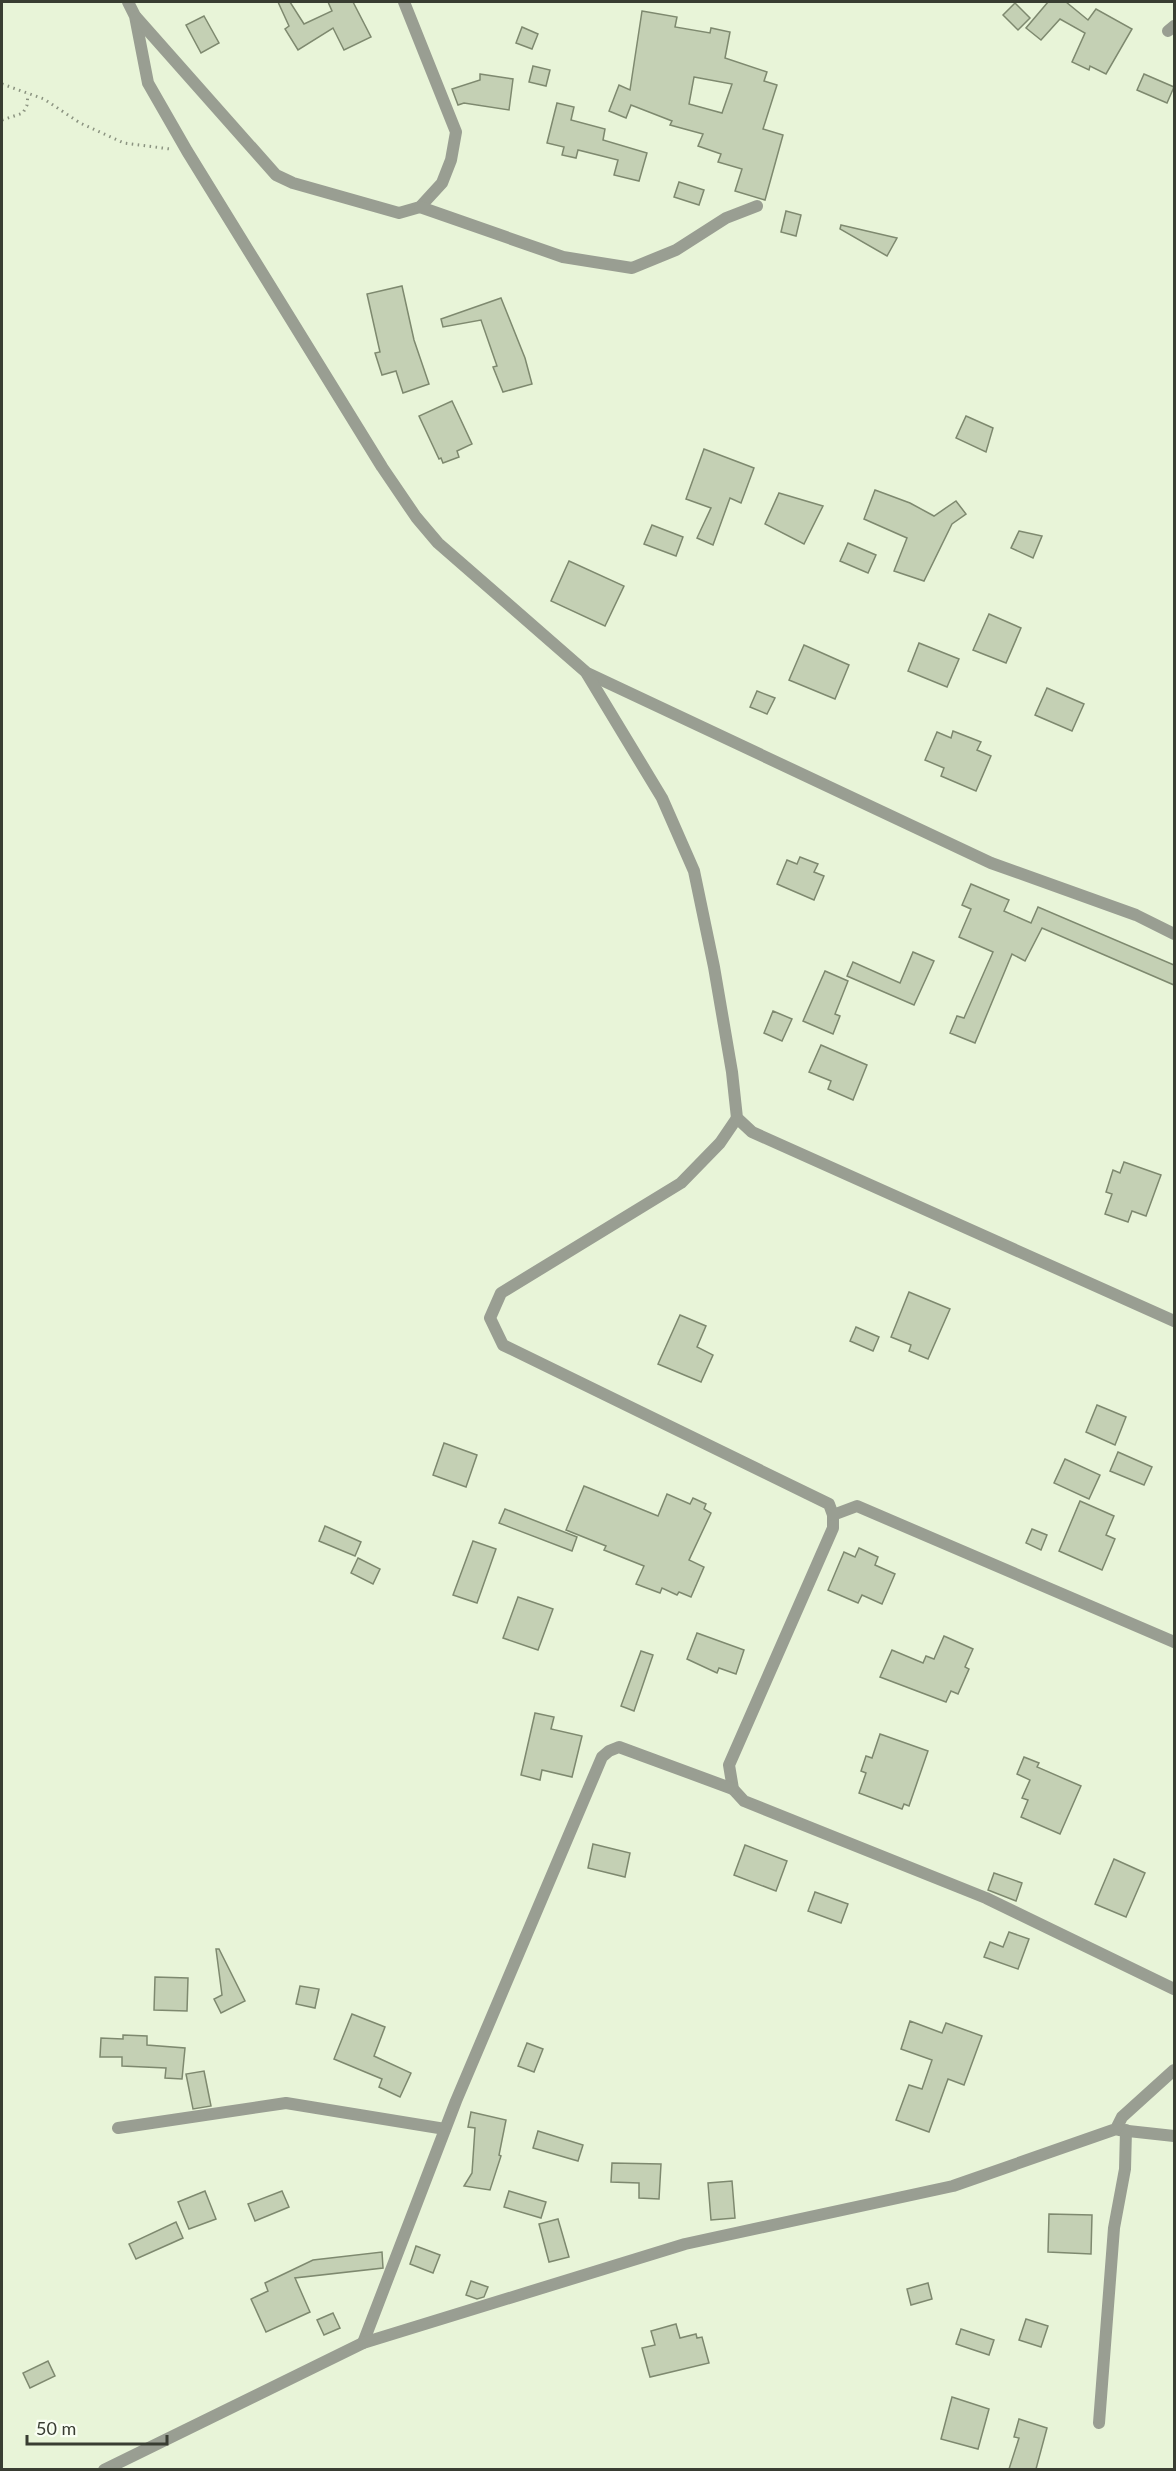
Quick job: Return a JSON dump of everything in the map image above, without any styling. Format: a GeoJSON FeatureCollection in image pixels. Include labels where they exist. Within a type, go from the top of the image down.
{"type":"FeatureCollection","features":[{"type":"Feature","properties":{"kind":"street"},"geometry":{"type":"LineString","coordinates":[[128,2],[135,16],[276,175],[293,183],[399,213],[420,207],[442,183],[451,160],[456,132],[404,2]]}},
{"type":"Feature","properties":{"kind":"street"},"geometry":{"type":"LineString","coordinates":[[135,16],[148,83],[186,152],[381,467],[416,517],[438,543],[587,673],[991,863],[1136,915],[1174,934]]}},
{"type":"Feature","properties":{"kind":"street"},"geometry":{"type":"LineString","coordinates":[[420,207],[563,257],[604,265],[632,267],[676,250],[726,218],[757,206]]}},
{"type":"Feature","properties":{"kind":"street"},"geometry":{"type":"LineString","coordinates":[[587,673],[662,798],[694,871],[714,967],[732,1072],[737,1118],[720,1143],[681,1183],[501,1293],[490,1318],[503,1346],[829,1504],[833,1515],[833,1528],[729,1765],[733,1789]]}},
{"type":"Feature","properties":{"kind":"street"},"geometry":{"type":"LineString","coordinates":[[737,1118],[752,1131],[1174,1321]]}},
{"type":"Feature","properties":{"kind":"street"},"geometry":{"type":"LineString","coordinates":[[833,1515],[857,1506],[1174,1642]]}},
{"type":"Feature","properties":{"kind":"street"},"geometry":{"type":"LineString","coordinates":[[363,2343],[445,2129],[602,1757],[609,1751],[619,1747],[733,1789],[744,1801],[986,1898],[1174,1989]]}},
{"type":"Feature","properties":{"kind":"street"},"geometry":{"type":"LineString","coordinates":[[1100,2423],[1114,2228],[1125,2169],[1122,2117],[1174,2070]]}},
{"type":"Feature","properties":{"kind":"street"},"geometry":{"type":"LineString","coordinates":[[118,2128],[286,2103],[445,2129]]}},
{"type":"Feature","properties":{"kind":"street"},"geometry":{"type":"LineString","coordinates":[[104,2469],[363,2343],[685,2244],[952,2186],[1121,2130],[1174,2136]]}},
{"type":"Feature","properties":{"kind":"path"},"geometry":{"type":"LineString","coordinates":[[2,84],[44,99],[80,123],[124,143],[186,152]]}},
{"type":"Feature","properties":{"kind":"path"},"geometry":{"type":"LineString","coordinates":[[2,120],[23,113],[27,105],[28,93]]}},
{"type":"Feature","properties":{"kind":"building"},"geometry":{"type":"Polygon","coordinates":[[[278,2],[290,2],[304,24],[332,11],[328,2],[353,2],[371,37],[344,50],[333,28],[298,50],[285,29],[289,26],[278,2]]]}},
{"type":"Feature","properties":{"kind":"building"},"geometry":{"type":"Polygon","coordinates":[[[1048,2],[1066,2],[1088,20],[1096,9],[1132,29],[1106,74],[1090,66],[1089,70],[1072,62],[1085,33],[1060,19],[1041,40],[1026,28],[1048,2]]]}},
{"type":"Feature","properties":{"kind":"building"},"geometry":{"type":"Polygon","coordinates":[[[1015,3],[1030,18],[1018,30],[1003,15],[1015,3]]]}},
{"type":"Feature","properties":{"kind":"building"},"geometry":{"type":"Polygon","coordinates":[[[642,11],[677,17],[675,27],[710,33],[711,28],[730,32],[725,58],[767,72],[764,81],[777,85],[763,129],[783,135],[765,200],[735,191],[742,169],[718,162],[721,154],[698,146],[703,134],[670,125],[672,121],[631,105],[626,118],[609,111],[619,85],[630,90],[642,11]],[[694,77],[689,104],[722,113],[732,84],[694,77]]]}},
{"type":"Feature","properties":{"kind":"building"},"geometry":{"type":"Polygon","coordinates":[[[204,16],[219,43],[201,53],[186,25],[204,16]]]}},
{"type":"Feature","properties":{"kind":"building"},"geometry":{"type":"Polygon","coordinates":[[[522,27],[538,34],[532,49],[516,43],[522,27]]]}},
{"type":"Feature","properties":{"kind":"building"},"geometry":{"type":"Polygon","coordinates":[[[533,66],[550,70],[546,86],[529,82],[533,66]]]}},
{"type":"Feature","properties":{"kind":"building"},"geometry":{"type":"Polygon","coordinates":[[[480,74],[513,79],[509,110],[464,103],[458,105],[452,89],[480,80],[480,74]]]}},
{"type":"Feature","properties":{"kind":"building"},"geometry":{"type":"Polygon","coordinates":[[[1144,74],[1174,87],[1167,103],[1137,90],[1144,74]]]}},
{"type":"Feature","properties":{"kind":"building"},"geometry":{"type":"Polygon","coordinates":[[[557,103],[574,107],[571,120],[605,129],[603,140],[647,153],[639,181],[614,175],[618,160],[578,150],[576,158],[562,155],[564,147],[547,143],[557,103]]]}},
{"type":"Feature","properties":{"kind":"building"},"geometry":{"type":"Polygon","coordinates":[[[679,182],[704,190],[699,205],[674,197],[679,182]]]}},
{"type":"Feature","properties":{"kind":"building"},"geometry":{"type":"Polygon","coordinates":[[[786,211],[801,215],[796,236],[781,232],[786,211]]]}},
{"type":"Feature","properties":{"kind":"building"},"geometry":{"type":"Polygon","coordinates":[[[841,225],[897,238],[887,256],[840,229],[841,225]]]}},
{"type":"Feature","properties":{"kind":"building"},"geometry":{"type":"Polygon","coordinates":[[[402,286],[414,340],[429,384],[403,393],[396,371],[382,375],[375,353],[380,352],[367,294],[402,286]]]}},
{"type":"Feature","properties":{"kind":"building"},"geometry":{"type":"Polygon","coordinates":[[[501,298],[525,358],[532,384],[503,392],[493,367],[497,366],[481,320],[443,327],[441,319],[501,298]]]}},
{"type":"Feature","properties":{"kind":"building"},"geometry":{"type":"Polygon","coordinates":[[[452,401],[472,444],[457,451],[459,457],[443,463],[419,416],[452,401]]]}},
{"type":"Feature","properties":{"kind":"building"},"geometry":{"type":"Polygon","coordinates":[[[966,416],[993,428],[986,452],[956,438],[966,416]]]}},
{"type":"Feature","properties":{"kind":"building"},"geometry":{"type":"Polygon","coordinates":[[[704,449],[754,468],[741,503],[730,498],[713,545],[697,538],[711,508],[686,499],[704,449]]]}},
{"type":"Feature","properties":{"kind":"building"},"geometry":{"type":"Polygon","coordinates":[[[875,490],[910,503],[934,516],[956,501],[966,514],[952,524],[924,581],[894,571],[907,538],[864,519],[875,490]]]}},
{"type":"Feature","properties":{"kind":"building"},"geometry":{"type":"Polygon","coordinates":[[[779,493],[823,506],[804,544],[765,524],[779,493]]]}},
{"type":"Feature","properties":{"kind":"building"},"geometry":{"type":"Polygon","coordinates":[[[652,525],[683,537],[676,556],[644,544],[652,525]]]}},
{"type":"Feature","properties":{"kind":"building"},"geometry":{"type":"Polygon","coordinates":[[[1019,531],[1042,536],[1033,558],[1011,548],[1019,531]]]}},
{"type":"Feature","properties":{"kind":"building"},"geometry":{"type":"Polygon","coordinates":[[[848,543],[876,555],[868,573],[840,561],[848,543]]]}},
{"type":"Feature","properties":{"kind":"building"},"geometry":{"type":"Polygon","coordinates":[[[569,561],[624,586],[605,626],[551,601],[569,561]]]}},
{"type":"Feature","properties":{"kind":"building"},"geometry":{"type":"Polygon","coordinates":[[[989,614],[1021,628],[1006,663],[973,650],[989,614]]]}},
{"type":"Feature","properties":{"kind":"building"},"geometry":{"type":"Polygon","coordinates":[[[919,643],[959,659],[947,687],[908,671],[919,643]]]}},
{"type":"Feature","properties":{"kind":"building"},"geometry":{"type":"Polygon","coordinates":[[[804,645],[849,665],[835,699],[789,680],[804,645]]]}},
{"type":"Feature","properties":{"kind":"building"},"geometry":{"type":"Polygon","coordinates":[[[1047,688],[1084,704],[1072,731],[1035,715],[1047,688]]]}},
{"type":"Feature","properties":{"kind":"building"},"geometry":{"type":"Polygon","coordinates":[[[757,691],[775,698],[767,714],[750,707],[757,691]]]}},
{"type":"Feature","properties":{"kind":"building"},"geometry":{"type":"Polygon","coordinates":[[[953,731],[981,742],[977,750],[991,756],[976,791],[941,776],[944,768],[925,760],[937,732],[951,738],[953,731]]]}},
{"type":"Feature","properties":{"kind":"building"},"geometry":{"type":"Polygon","coordinates":[[[800,857],[818,864],[814,872],[824,876],[814,900],[777,884],[787,860],[797,864],[800,857]]]}},
{"type":"Feature","properties":{"kind":"building"},"geometry":{"type":"Polygon","coordinates":[[[971,884],[1009,900],[1004,911],[1031,923],[1038,907],[1174,965],[1174,985],[1042,928],[1025,961],[1012,954],[975,1043],[950,1033],[957,1016],[964,1018],[993,952],[959,937],[971,909],[962,905],[971,884]]]}},
{"type":"Feature","properties":{"kind":"building"},"geometry":{"type":"Polygon","coordinates":[[[913,952],[934,961],[914,1005],[847,976],[853,962],[900,983],[913,952]]]}},
{"type":"Feature","properties":{"kind":"building"},"geometry":{"type":"Polygon","coordinates":[[[825,971],[848,981],[835,1014],[840,1016],[833,1034],[803,1021],[825,971]]]}},
{"type":"Feature","properties":{"kind":"building"},"geometry":{"type":"Polygon","coordinates":[[[773,1011],[792,1019],[782,1041],[764,1033],[773,1011]]]}},
{"type":"Feature","properties":{"kind":"building"},"geometry":{"type":"Polygon","coordinates":[[[821,1045],[867,1065],[853,1100],[828,1089],[831,1081],[809,1072],[821,1045]]]}},
{"type":"Feature","properties":{"kind":"building"},"geometry":{"type":"Polygon","coordinates":[[[1124,1162],[1161,1175],[1146,1216],[1132,1211],[1128,1222],[1105,1214],[1112,1194],[1106,1192],[1113,1170],[1120,1173],[1124,1162]]]}},
{"type":"Feature","properties":{"kind":"building"},"geometry":{"type":"Polygon","coordinates":[[[909,1292],[950,1309],[928,1359],[909,1351],[911,1345],[891,1337],[909,1292]]]}},
{"type":"Feature","properties":{"kind":"building"},"geometry":{"type":"Polygon","coordinates":[[[680,1315],[706,1326],[697,1347],[713,1355],[701,1382],[658,1364],[680,1315]]]}},
{"type":"Feature","properties":{"kind":"building"},"geometry":{"type":"Polygon","coordinates":[[[856,1327],[879,1337],[873,1351],[850,1341],[856,1327]]]}},
{"type":"Feature","properties":{"kind":"building"},"geometry":{"type":"Polygon","coordinates":[[[1097,1405],[1126,1417],[1115,1445],[1086,1432],[1097,1405]]]}},
{"type":"Feature","properties":{"kind":"building"},"geometry":{"type":"Polygon","coordinates":[[[444,1443],[477,1455],[466,1487],[433,1475],[444,1443]]]}},
{"type":"Feature","properties":{"kind":"building"},"geometry":{"type":"Polygon","coordinates":[[[1118,1452],[1152,1467],[1144,1485],[1110,1471],[1118,1452]]]}},
{"type":"Feature","properties":{"kind":"building"},"geometry":{"type":"Polygon","coordinates":[[[1065,1459],[1100,1475],[1089,1499],[1054,1483],[1065,1459]]]}},
{"type":"Feature","properties":{"kind":"building"},"geometry":{"type":"Polygon","coordinates":[[[584,1486],[658,1516],[667,1494],[690,1504],[693,1498],[706,1504],[704,1509],[711,1513],[689,1560],[704,1567],[691,1597],[679,1592],[677,1595],[662,1588],[660,1593],[636,1584],[644,1566],[604,1550],[606,1546],[566,1530],[584,1486]]]}},
{"type":"Feature","properties":{"kind":"building"},"geometry":{"type":"Polygon","coordinates":[[[1080,1501],[1114,1516],[1106,1535],[1115,1539],[1102,1570],[1059,1551],[1080,1501]]]}},
{"type":"Feature","properties":{"kind":"building"},"geometry":{"type":"Polygon","coordinates":[[[505,1509],[577,1537],[572,1551],[499,1523],[505,1509]]]}},
{"type":"Feature","properties":{"kind":"building"},"geometry":{"type":"Polygon","coordinates":[[[325,1526],[361,1542],[355,1556],[319,1541],[325,1526]]]}},
{"type":"Feature","properties":{"kind":"building"},"geometry":{"type":"Polygon","coordinates":[[[1032,1529],[1047,1535],[1041,1550],[1026,1543],[1032,1529]]]}},
{"type":"Feature","properties":{"kind":"building"},"geometry":{"type":"Polygon","coordinates":[[[473,1541],[496,1549],[477,1603],[453,1595],[473,1541]]]}},
{"type":"Feature","properties":{"kind":"building"},"geometry":{"type":"Polygon","coordinates":[[[859,1548],[878,1557],[875,1565],[895,1574],[882,1604],[862,1595],[858,1603],[828,1590],[844,1552],[855,1557],[859,1548]]]}},
{"type":"Feature","properties":{"kind":"building"},"geometry":{"type":"Polygon","coordinates":[[[358,1558],[380,1569],[373,1584],[351,1573],[358,1558]]]}},
{"type":"Feature","properties":{"kind":"building"},"geometry":{"type":"Polygon","coordinates":[[[518,1597],[553,1609],[538,1650],[503,1638],[518,1597]]]}},
{"type":"Feature","properties":{"kind":"building"},"geometry":{"type":"Polygon","coordinates":[[[697,1633],[744,1650],[736,1674],[719,1668],[717,1673],[687,1659],[697,1633]]]}},
{"type":"Feature","properties":{"kind":"building"},"geometry":{"type":"Polygon","coordinates":[[[944,1636],[973,1649],[965,1667],[969,1669],[958,1694],[951,1691],[946,1702],[880,1677],[892,1650],[923,1663],[926,1656],[934,1659],[944,1636]]]}},
{"type":"Feature","properties":{"kind":"building"},"geometry":{"type":"Polygon","coordinates":[[[641,1651],[653,1655],[634,1711],[621,1706],[641,1651]]]}},
{"type":"Feature","properties":{"kind":"building"},"geometry":{"type":"Polygon","coordinates":[[[535,1713],[554,1717],[551,1729],[582,1736],[572,1777],[542,1770],[540,1780],[521,1775],[535,1713]]]}},
{"type":"Feature","properties":{"kind":"building"},"geometry":{"type":"Polygon","coordinates":[[[880,1734],[928,1751],[909,1806],[904,1804],[902,1809],[859,1793],[866,1773],[861,1771],[866,1756],[872,1758],[880,1734]]]}},
{"type":"Feature","properties":{"kind":"building"},"geometry":{"type":"Polygon","coordinates":[[[1024,1757],[1039,1763],[1037,1767],[1081,1786],[1060,1834],[1021,1817],[1028,1800],[1022,1798],[1030,1780],[1017,1774],[1024,1757]]]}},
{"type":"Feature","properties":{"kind":"building"},"geometry":{"type":"Polygon","coordinates":[[[593,1844],[630,1853],[625,1877],[588,1868],[593,1844]]]}},
{"type":"Feature","properties":{"kind":"building"},"geometry":{"type":"Polygon","coordinates":[[[745,1845],[787,1861],[776,1891],[734,1875],[745,1845]]]}},
{"type":"Feature","properties":{"kind":"building"},"geometry":{"type":"Polygon","coordinates":[[[1114,1859],[1145,1873],[1126,1917],[1095,1904],[1114,1859]]]}},
{"type":"Feature","properties":{"kind":"building"},"geometry":{"type":"Polygon","coordinates":[[[994,1873],[1022,1883],[1016,1901],[988,1890],[994,1873]]]}},
{"type":"Feature","properties":{"kind":"building"},"geometry":{"type":"Polygon","coordinates":[[[815,1892],[848,1904],[841,1923],[808,1911],[815,1892]]]}},
{"type":"Feature","properties":{"kind":"building"},"geometry":{"type":"Polygon","coordinates":[[[1009,1932],[1029,1939],[1018,1969],[984,1957],[990,1942],[1003,1947],[1009,1932]]]}},
{"type":"Feature","properties":{"kind":"building"},"geometry":{"type":"Polygon","coordinates":[[[216,1949],[219,1949],[245,2001],[221,2013],[214,1999],[222,1995],[216,1949]]]}},
{"type":"Feature","properties":{"kind":"building"},"geometry":{"type":"Polygon","coordinates":[[[155,1977],[188,1978],[187,2011],[154,2010],[155,1977]]]}},
{"type":"Feature","properties":{"kind":"building"},"geometry":{"type":"Polygon","coordinates":[[[300,1986],[319,1989],[315,2008],[296,2004],[300,1986]]]}},
{"type":"Feature","properties":{"kind":"building"},"geometry":{"type":"Polygon","coordinates":[[[352,2014],[385,2027],[374,2056],[411,2073],[400,2097],[379,2087],[382,2079],[334,2059],[352,2014]]]}},
{"type":"Feature","properties":{"kind":"building"},"geometry":{"type":"Polygon","coordinates":[[[910,2021],[942,2033],[946,2023],[982,2036],[964,2085],[948,2079],[929,2132],[896,2120],[909,2085],[922,2089],[932,2060],[901,2049],[910,2021]]]}},
{"type":"Feature","properties":{"kind":"building"},"geometry":{"type":"Polygon","coordinates":[[[123,2035],[147,2036],[147,2045],[185,2048],[182,2079],[165,2078],[166,2068],[122,2066],[122,2057],[100,2057],[101,2038],[123,2039],[123,2035]]]}},
{"type":"Feature","properties":{"kind":"building"},"geometry":{"type":"Polygon","coordinates":[[[527,2043],[543,2049],[534,2072],[518,2066],[527,2043]]]}},
{"type":"Feature","properties":{"kind":"building"},"geometry":{"type":"Polygon","coordinates":[[[204,2071],[211,2106],[193,2109],[186,2074],[204,2071]]]}},
{"type":"Feature","properties":{"kind":"building"},"geometry":{"type":"Polygon","coordinates":[[[471,2112],[506,2120],[499,2155],[501,2156],[490,2190],[464,2186],[472,2173],[475,2128],[468,2127],[471,2112]]]}},
{"type":"Feature","properties":{"kind":"building"},"geometry":{"type":"Polygon","coordinates":[[[538,2131],[583,2145],[578,2161],[533,2148],[538,2131]]]}},
{"type":"Feature","properties":{"kind":"building"},"geometry":{"type":"Polygon","coordinates":[[[612,2163],[661,2164],[659,2199],[639,2198],[639,2183],[611,2182],[612,2163]]]}},
{"type":"Feature","properties":{"kind":"building"},"geometry":{"type":"Polygon","coordinates":[[[732,2181],[735,2218],[711,2220],[708,2183],[732,2181]]]}},
{"type":"Feature","properties":{"kind":"building"},"geometry":{"type":"Polygon","coordinates":[[[205,2191],[216,2219],[189,2229],[178,2202],[205,2191]]]}},
{"type":"Feature","properties":{"kind":"building"},"geometry":{"type":"Polygon","coordinates":[[[282,2191],[289,2207],[255,2221],[248,2204],[282,2191]]]}},
{"type":"Feature","properties":{"kind":"building"},"geometry":{"type":"Polygon","coordinates":[[[509,2191],[546,2202],[541,2218],[504,2207],[509,2191]]]}},
{"type":"Feature","properties":{"kind":"building"},"geometry":{"type":"Polygon","coordinates":[[[1049,2214],[1092,2215],[1091,2254],[1048,2252],[1049,2214]]]}},
{"type":"Feature","properties":{"kind":"building"},"geometry":{"type":"Polygon","coordinates":[[[558,2219],[569,2257],[549,2262],[539,2224],[558,2219]]]}},
{"type":"Feature","properties":{"kind":"building"},"geometry":{"type":"Polygon","coordinates":[[[176,2222],[183,2238],[136,2259],[129,2244],[176,2222]]]}},
{"type":"Feature","properties":{"kind":"building"},"geometry":{"type":"Polygon","coordinates":[[[416,2246],[440,2255],[433,2273],[410,2264],[416,2246]]]}},
{"type":"Feature","properties":{"kind":"building"},"geometry":{"type":"Polygon","coordinates":[[[382,2252],[383,2268],[295,2278],[310,2312],[266,2332],[251,2299],[268,2291],[265,2283],[313,2260],[382,2252]]]}},
{"type":"Feature","properties":{"kind":"building"},"geometry":{"type":"Polygon","coordinates":[[[471,2281],[488,2287],[484,2297],[477,2299],[466,2295],[471,2281]]]}},
{"type":"Feature","properties":{"kind":"building"},"geometry":{"type":"Polygon","coordinates":[[[928,2283],[932,2299],[911,2305],[907,2289],[928,2283]]]}},
{"type":"Feature","properties":{"kind":"building"},"geometry":{"type":"Polygon","coordinates":[[[333,2313],[340,2328],[324,2335],[317,2320],[333,2313]]]}},
{"type":"Feature","properties":{"kind":"building"},"geometry":{"type":"Polygon","coordinates":[[[1026,2319],[1048,2326],[1041,2347],[1019,2340],[1026,2319]]]}},
{"type":"Feature","properties":{"kind":"building"},"geometry":{"type":"Polygon","coordinates":[[[676,2324],[680,2338],[696,2334],[697,2338],[702,2337],[709,2363],[650,2377],[642,2348],[655,2345],[651,2331],[676,2324]]]}},
{"type":"Feature","properties":{"kind":"building"},"geometry":{"type":"Polygon","coordinates":[[[961,2329],[994,2340],[989,2355],[956,2344],[961,2329]]]}},
{"type":"Feature","properties":{"kind":"building"},"geometry":{"type":"Polygon","coordinates":[[[48,2361],[55,2376],[30,2388],[23,2373],[48,2361]]]}},
{"type":"Feature","properties":{"kind":"building"},"geometry":{"type":"Polygon","coordinates":[[[952,2397],[989,2409],[978,2449],[941,2439],[952,2397]]]}},
{"type":"Feature","properties":{"kind":"building"},"geometry":{"type":"Polygon","coordinates":[[[1019,2419],[1047,2428],[1036,2469],[1009,2469],[1019,2438],[1014,2437],[1019,2419]]]}}]}
